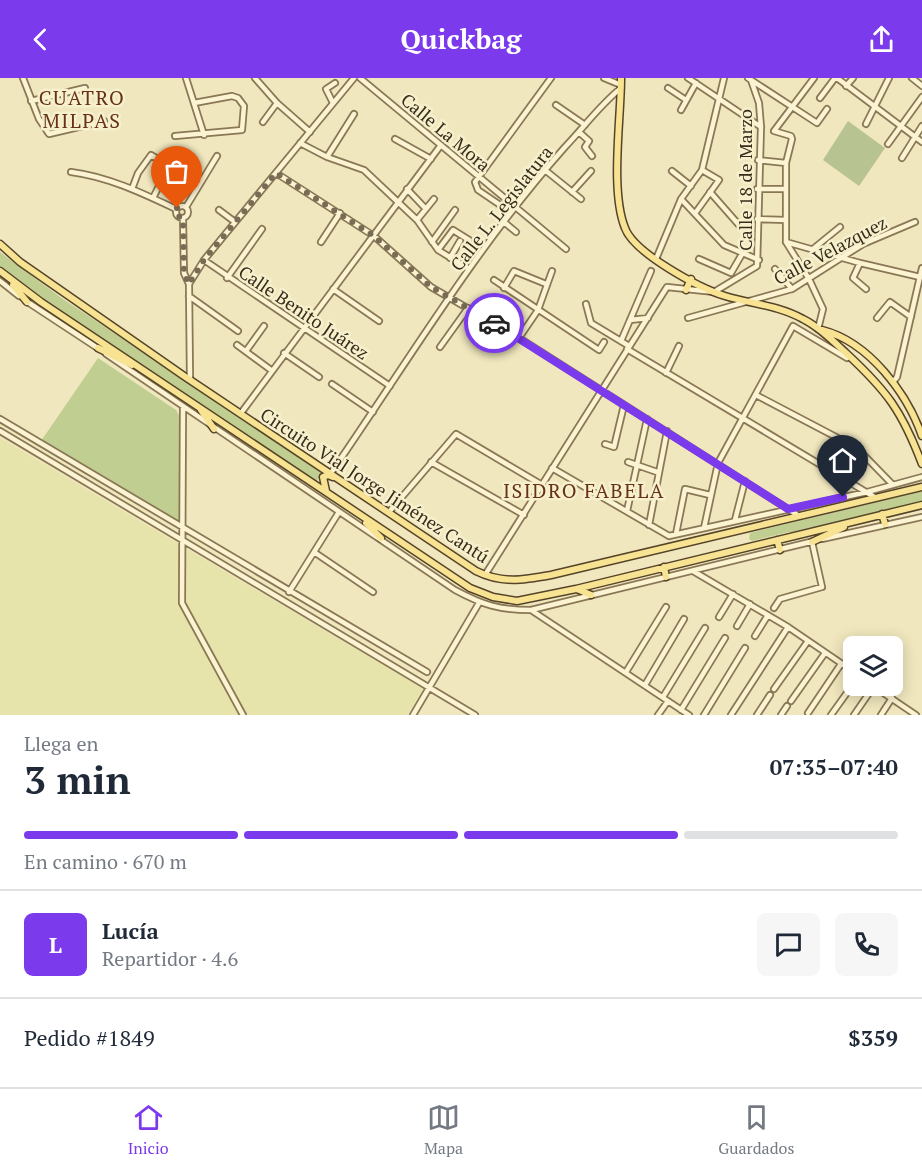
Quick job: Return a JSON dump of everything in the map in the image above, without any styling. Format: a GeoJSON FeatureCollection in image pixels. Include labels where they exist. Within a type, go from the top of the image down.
{"type":"FeatureCollection","features":[{"type":"Feature","properties":{"kind":"main road"},"geometry":{"type":"LineString","coordinates":[[621,84],[619,183],[624,226],[638,247],[714,292],[782,309],[805,319],[883,388],[897,408],[922,464]]}},
{"type":"Feature","properties":{"kind":"main road","name":"Circuito Vial Jorge Jiménez Cantú"},"geometry":{"type":"LineString","coordinates":[[0,244],[57,288],[190,380],[485,575],[505,581],[523,581],[739,532],[920,487]]}},
{"type":"Feature","properties":{"kind":"main road"},"geometry":{"type":"LineString","coordinates":[[2,273],[27,302]]}},
{"type":"Feature","properties":{"kind":"main road","name":"Circuito Vial Jorge Jiménez Cantú"},"geometry":{"type":"LineString","coordinates":[[2,273],[470,588],[493,597],[517,601],[576,589],[922,505]]}},
{"type":"Feature","properties":{"kind":"main road"},"geometry":{"type":"LineString","coordinates":[[686,290],[691,279]]}},
{"type":"Feature","properties":{"kind":"main road"},"geometry":{"type":"LineString","coordinates":[[818,329],[830,332],[873,361],[893,382],[910,407],[922,436]]}},
{"type":"Feature","properties":{"kind":"main road"},"geometry":{"type":"LineString","coordinates":[[98,348],[144,370]]}},
{"type":"Feature","properties":{"kind":"main road"},"geometry":{"type":"LineString","coordinates":[[848,355],[856,348]]}},
{"type":"Feature","properties":{"kind":"main road"},"geometry":{"type":"LineString","coordinates":[[199,407],[214,429]]}},
{"type":"Feature","properties":{"kind":"main road"},"geometry":{"type":"LineString","coordinates":[[326,492],[322,480],[328,475],[369,499]]}},
{"type":"Feature","properties":{"kind":"main road"},"geometry":{"type":"LineString","coordinates":[[920,487],[922,478]]}},
{"type":"Feature","properties":{"kind":"main road"},"geometry":{"type":"LineString","coordinates":[[357,513],[381,538]]}},
{"type":"Feature","properties":{"kind":"main road"},"geometry":{"type":"LineString","coordinates":[[882,514],[885,524]]}},
{"type":"Feature","properties":{"kind":"main road"},"geometry":{"type":"LineString","coordinates":[[812,542],[856,521]]}},
{"type":"Feature","properties":{"kind":"main road"},"geometry":{"type":"LineString","coordinates":[[739,532],[744,547]]}},
{"type":"Feature","properties":{"kind":"main road"},"geometry":{"type":"LineString","coordinates":[[777,540],[780,550]]}},
{"type":"Feature","properties":{"kind":"main road"},"geometry":{"type":"LineString","coordinates":[[664,567],[666,577]]}},
{"type":"Feature","properties":{"kind":"main road"},"geometry":{"type":"LineString","coordinates":[[576,589],[591,595]]}},
{"type":"Feature","properties":{"kind":"street"},"geometry":{"type":"LineString","coordinates":[[23,78],[31,101],[49,134],[104,121]]}},
{"type":"Feature","properties":{"kind":"street"},"geometry":{"type":"LineString","coordinates":[[186,78],[204,135]]}},
{"type":"Feature","properties":{"kind":"street"},"geometry":{"type":"LineString","coordinates":[[255,78],[277,103],[310,132]]}},
{"type":"Feature","properties":{"kind":"street"},"geometry":{"type":"LineString","coordinates":[[189,284],[204,260],[354,78]]}},
{"type":"Feature","properties":{"kind":"street","name":"Calle La Mora"},"geometry":{"type":"LineString","coordinates":[[360,78],[566,249]]}},
{"type":"Feature","properties":{"kind":"street"},"geometry":{"type":"LineString","coordinates":[[506,209],[478,190],[474,182],[551,78]]}},
{"type":"Feature","properties":{"kind":"street"},"geometry":{"type":"LineString","coordinates":[[606,78],[621,84]]}},
{"type":"Feature","properties":{"kind":"street"},"geometry":{"type":"LineString","coordinates":[[688,78],[761,127]]}},
{"type":"Feature","properties":{"kind":"street"},"geometry":{"type":"LineString","coordinates":[[656,259],[681,199],[702,170],[724,78]]}},
{"type":"Feature","properties":{"kind":"street"},"geometry":{"type":"LineString","coordinates":[[805,319],[822,318],[823,309],[809,279],[786,242],[786,164],[791,136],[774,131],[814,78]]}},
{"type":"Feature","properties":{"kind":"street"},"geometry":{"type":"LineString","coordinates":[[820,98],[836,78],[922,142]]}},
{"type":"Feature","properties":{"kind":"street"},"geometry":{"type":"LineString","coordinates":[[846,86],[853,78]]}},
{"type":"Feature","properties":{"kind":"street"},"geometry":{"type":"LineString","coordinates":[[866,124],[889,78]]}},
{"type":"Feature","properties":{"kind":"street"},"geometry":{"type":"LineString","coordinates":[[912,78],[922,86]]}},
{"type":"Feature","properties":{"kind":"street"},"geometry":{"type":"LineString","coordinates":[[749,79],[817,123],[827,109]]}},
{"type":"Feature","properties":{"kind":"street","name":"Calle 18 de Marzo"},"geometry":{"type":"LineString","coordinates":[[714,292],[751,271],[759,260],[757,189],[761,127],[759,103],[749,79]]}},
{"type":"Feature","properties":{"kind":"street"},"geometry":{"type":"LineString","coordinates":[[333,104],[326,90],[335,83]]}},
{"type":"Feature","properties":{"kind":"street"},"geometry":{"type":"LineString","coordinates":[[681,110],[696,83]]}},
{"type":"Feature","properties":{"kind":"street","name":"Calle L. Legislatura"},"geometry":{"type":"LineString","coordinates":[[330,472],[469,269],[504,222],[545,170],[621,84]]}},
{"type":"Feature","properties":{"kind":"street"},"geometry":{"type":"LineString","coordinates":[[31,101],[85,88]]}},
{"type":"Feature","properties":{"kind":"street"},"geometry":{"type":"LineString","coordinates":[[668,88],[686,100]]}},
{"type":"Feature","properties":{"kind":"street"},"geometry":{"type":"LineString","coordinates":[[175,136],[243,130],[244,106],[238,98],[232,96],[194,103]]}},
{"type":"Feature","properties":{"kind":"street"},"geometry":{"type":"LineString","coordinates":[[888,144],[922,97]]}},
{"type":"Feature","properties":{"kind":"street"},"geometry":{"type":"LineString","coordinates":[[262,122],[277,103]]}},
{"type":"Feature","properties":{"kind":"street"},"geometry":{"type":"LineString","coordinates":[[556,105],[585,125]]}},
{"type":"Feature","properties":{"kind":"street"},"geometry":{"type":"LineString","coordinates":[[327,157],[354,114]]}},
{"type":"Feature","properties":{"kind":"street"},"geometry":{"type":"LineString","coordinates":[[902,159],[922,126]]}},
{"type":"Feature","properties":{"kind":"street"},"geometry":{"type":"LineString","coordinates":[[579,132],[589,141],[585,147],[592,156]]}},
{"type":"Feature","properties":{"kind":"street"},"geometry":{"type":"LineString","coordinates":[[395,139],[431,159]]}},
{"type":"Feature","properties":{"kind":"street"},"geometry":{"type":"LineString","coordinates":[[300,143],[327,157],[364,170],[417,220],[438,250],[469,269]]}},
{"type":"Feature","properties":{"kind":"street"},"geometry":{"type":"LineString","coordinates":[[241,414],[271,370],[441,145]]}},
{"type":"Feature","properties":{"kind":"street"},"geometry":{"type":"LineString","coordinates":[[132,189],[138,173],[151,155],[169,166],[153,198]]}},
{"type":"Feature","properties":{"kind":"street"},"geometry":{"type":"LineString","coordinates":[[183,219],[188,215],[186,207],[217,156]]}},
{"type":"Feature","properties":{"kind":"street"},"geometry":{"type":"LineString","coordinates":[[758,160],[786,164]]}},
{"type":"Feature","properties":{"kind":"street"},"geometry":{"type":"LineString","coordinates":[[545,170],[581,199]]}},
{"type":"Feature","properties":{"kind":"street"},"geometry":{"type":"LineString","coordinates":[[696,212],[719,180],[702,170]]}},
{"type":"Feature","properties":{"kind":"street"},"geometry":{"type":"LineString","coordinates":[[572,192],[591,171]]}},
{"type":"Feature","properties":{"kind":"street"},"geometry":{"type":"LineString","coordinates":[[672,171],[691,186]]}},
{"type":"Feature","properties":{"kind":"street"},"geometry":{"type":"LineString","coordinates":[[71,172],[93,175],[132,189],[176,209]]}},
{"type":"Feature","properties":{"kind":"street"},"geometry":{"type":"LineString","coordinates":[[276,173],[374,236],[431,287],[519,338],[799,516]]}},
{"type":"Feature","properties":{"kind":"street"},"geometry":{"type":"LineString","coordinates":[[407,189],[425,208]]}},
{"type":"Feature","properties":{"kind":"street"},"geometry":{"type":"LineString","coordinates":[[757,189],[786,189]]}},
{"type":"Feature","properties":{"kind":"street"},"geometry":{"type":"LineString","coordinates":[[710,192],[739,225]]}},
{"type":"Feature","properties":{"kind":"street"},"geometry":{"type":"LineString","coordinates":[[417,220],[434,199]]}},
{"type":"Feature","properties":{"kind":"street"},"geometry":{"type":"LineString","coordinates":[[681,199],[696,212],[724,245],[759,260]]}},
{"type":"Feature","properties":{"kind":"street"},"geometry":{"type":"LineString","coordinates":[[176,209],[180,206],[186,207]]}},
{"type":"Feature","properties":{"kind":"street"},"geometry":{"type":"LineString","coordinates":[[176,209],[177,217],[183,219]]}},
{"type":"Feature","properties":{"kind":"street"},"geometry":{"type":"LineString","coordinates":[[219,210],[235,222]]}},
{"type":"Feature","properties":{"kind":"street"},"geometry":{"type":"LineString","coordinates":[[432,242],[455,210]]}},
{"type":"Feature","properties":{"kind":"street"},"geometry":{"type":"LineString","coordinates":[[321,242],[340,213]]}},
{"type":"Feature","properties":{"kind":"street"},"geometry":{"type":"LineString","coordinates":[[183,219],[184,273],[189,284],[190,380]]}},
{"type":"Feature","properties":{"kind":"street"},"geometry":{"type":"LineString","coordinates":[[757,219],[786,220]]}},
{"type":"Feature","properties":{"kind":"street"},"geometry":{"type":"LineString","coordinates":[[504,222],[516,232]]}},
{"type":"Feature","properties":{"kind":"street","name":"Calle Velazquez"},"geometry":{"type":"LineString","coordinates":[[688,318],[792,289],[863,244],[915,222]]}},
{"type":"Feature","properties":{"kind":"street"},"geometry":{"type":"LineString","coordinates":[[813,249],[840,227]]}},
{"type":"Feature","properties":{"kind":"street"},"geometry":{"type":"LineString","coordinates":[[227,278],[262,229]]}},
{"type":"Feature","properties":{"kind":"street"},"geometry":{"type":"LineString","coordinates":[[438,250],[453,230],[469,240]]}},
{"type":"Feature","properties":{"kind":"street"},"geometry":{"type":"LineString","coordinates":[[450,258],[460,241]]}},
{"type":"Feature","properties":{"kind":"street"},"geometry":{"type":"LineString","coordinates":[[786,242],[920,277]]}},
{"type":"Feature","properties":{"kind":"street"},"geometry":{"type":"LineString","coordinates":[[699,259],[731,273],[742,254]]}},
{"type":"Feature","properties":{"kind":"street","name":"Calle Benito Juárez"},"geometry":{"type":"LineString","coordinates":[[204,260],[227,278],[390,386]]}},
{"type":"Feature","properties":{"kind":"street"},"geometry":{"type":"LineString","coordinates":[[860,263],[853,278],[866,289]]}},
{"type":"Feature","properties":{"kind":"street"},"geometry":{"type":"LineString","coordinates":[[893,382],[897,377],[922,268]]}},
{"type":"Feature","properties":{"kind":"street"},"geometry":{"type":"LineString","coordinates":[[775,270],[792,289]]}},
{"type":"Feature","properties":{"kind":"street"},"geometry":{"type":"LineString","coordinates":[[504,288],[514,271],[522,277],[546,284]]}},
{"type":"Feature","properties":{"kind":"street"},"geometry":{"type":"LineString","coordinates":[[519,338],[538,310],[552,271]]}},
{"type":"Feature","properties":{"kind":"street"},"geometry":{"type":"LineString","coordinates":[[621,341],[651,271]]}},
{"type":"Feature","properties":{"kind":"street"},"geometry":{"type":"LineString","coordinates":[[494,280],[599,350],[604,342]]}},
{"type":"Feature","properties":{"kind":"street"},"geometry":{"type":"LineString","coordinates":[[0,282],[455,590],[479,603],[502,610],[531,610],[922,517]]}},
{"type":"Feature","properties":{"kind":"street"},"geometry":{"type":"LineString","coordinates":[[485,575],[667,287],[714,292]]}},
{"type":"Feature","properties":{"kind":"street"},"geometry":{"type":"LineString","coordinates":[[333,289],[379,321]]}},
{"type":"Feature","properties":{"kind":"street"},"geometry":{"type":"LineString","coordinates":[[189,296],[238,331]]}},
{"type":"Feature","properties":{"kind":"street"},"geometry":{"type":"LineString","coordinates":[[877,318],[890,302],[911,317]]}},
{"type":"Feature","properties":{"kind":"street"},"geometry":{"type":"LineString","coordinates":[[586,304],[591,323],[666,373],[876,498]]}},
{"type":"Feature","properties":{"kind":"street"},"geometry":{"type":"LineString","coordinates":[[440,347],[468,308]]}},
{"type":"Feature","properties":{"kind":"street"},"geometry":{"type":"LineString","coordinates":[[630,320],[648,318]]}},
{"type":"Feature","properties":{"kind":"street"},"geometry":{"type":"LineString","coordinates":[[818,329],[819,318]]}},
{"type":"Feature","properties":{"kind":"street"},"geometry":{"type":"LineString","coordinates":[[246,351],[264,326]]}},
{"type":"Feature","properties":{"kind":"street"},"geometry":{"type":"LineString","coordinates":[[704,528],[718,463],[793,326],[847,358],[848,355]]}},
{"type":"Feature","properties":{"kind":"street"},"geometry":{"type":"LineString","coordinates":[[237,345],[271,370]]}},
{"type":"Feature","properties":{"kind":"street"},"geometry":{"type":"LineString","coordinates":[[666,373],[679,346]]}},
{"type":"Feature","properties":{"kind":"street"},"geometry":{"type":"LineString","coordinates":[[284,353],[319,377]]}},
{"type":"Feature","properties":{"kind":"street"},"geometry":{"type":"LineString","coordinates":[[332,384],[373,412]]}},
{"type":"Feature","properties":{"kind":"street"},"geometry":{"type":"LineString","coordinates":[[756,395],[857,448],[893,485]]}},
{"type":"Feature","properties":{"kind":"street"},"geometry":{"type":"LineString","coordinates":[[605,444],[614,447],[624,405]]}},
{"type":"Feature","properties":{"kind":"street"},"geometry":{"type":"LineString","coordinates":[[183,408],[182,603],[243,715]]}},
{"type":"Feature","properties":{"kind":"street"},"geometry":{"type":"LineString","coordinates":[[0,419],[427,672]]}},
{"type":"Feature","properties":{"kind":"street"},"geometry":{"type":"LineString","coordinates":[[627,512],[647,419]]}},
{"type":"Feature","properties":{"kind":"street"},"geometry":{"type":"LineString","coordinates":[[0,431],[475,715]]}},
{"type":"Feature","properties":{"kind":"street"},"geometry":{"type":"LineString","coordinates":[[649,525],[657,472],[667,431]]}},
{"type":"Feature","properties":{"kind":"street"},"geometry":{"type":"LineString","coordinates":[[389,512],[456,434],[542,485]]}},
{"type":"Feature","properties":{"kind":"street"},"geometry":{"type":"LineString","coordinates":[[431,462],[524,515]]}},
{"type":"Feature","properties":{"kind":"street"},"geometry":{"type":"LineString","coordinates":[[628,462],[657,472]]}},
{"type":"Feature","properties":{"kind":"street"},"geometry":{"type":"LineString","coordinates":[[552,468],[669,536],[922,478]]}},
{"type":"Feature","properties":{"kind":"street"},"geometry":{"type":"LineString","coordinates":[[735,520],[745,481]]}},
{"type":"Feature","properties":{"kind":"street"},"geometry":{"type":"LineString","coordinates":[[676,534],[685,489],[710,495]]}},
{"type":"Feature","properties":{"kind":"street"},"geometry":{"type":"LineString","coordinates":[[289,592],[339,512]]}},
{"type":"Feature","properties":{"kind":"street"},"geometry":{"type":"LineString","coordinates":[[668,548],[669,536]]}},
{"type":"Feature","properties":{"kind":"street"},"geometry":{"type":"LineString","coordinates":[[774,608],[780,599],[822,587],[812,542]]}},
{"type":"Feature","properties":{"kind":"street"},"geometry":{"type":"LineString","coordinates":[[314,552],[373,592]]}},
{"type":"Feature","properties":{"kind":"street"},"geometry":{"type":"LineString","coordinates":[[693,571],[788,627],[842,664],[808,713]]}},
{"type":"Feature","properties":{"kind":"street"},"geometry":{"type":"LineString","coordinates":[[719,617],[732,594]]}},
{"type":"Feature","properties":{"kind":"street"},"geometry":{"type":"LineString","coordinates":[[413,715],[479,603]]}},
{"type":"Feature","properties":{"kind":"street"},"geometry":{"type":"LineString","coordinates":[[737,626],[750,604]]}},
{"type":"Feature","properties":{"kind":"street"},"geometry":{"type":"LineString","coordinates":[[626,672],[666,607]]}},
{"type":"Feature","properties":{"kind":"street"},"geometry":{"type":"LineString","coordinates":[[531,610],[685,713],[724,638]]}},
{"type":"Feature","properties":{"kind":"street"},"geometry":{"type":"LineString","coordinates":[[755,636],[768,615]]}},
{"type":"Feature","properties":{"kind":"street"},"geometry":{"type":"LineString","coordinates":[[645,685],[684,619]]}},
{"type":"Feature","properties":{"kind":"street"},"geometry":{"type":"LineString","coordinates":[[731,715],[788,627]]}},
{"type":"Feature","properties":{"kind":"street"},"geometry":{"type":"LineString","coordinates":[[658,715],[705,628]]}},
{"type":"Feature","properties":{"kind":"street"},"geometry":{"type":"LineString","coordinates":[[774,689],[808,641]]}},
{"type":"Feature","properties":{"kind":"street"},"geometry":{"type":"LineString","coordinates":[[704,715],[745,648]]}},
{"type":"Feature","properties":{"kind":"street"},"geometry":{"type":"LineString","coordinates":[[790,700],[825,652]]}},
{"type":"Feature","properties":{"kind":"street"},"geometry":{"type":"LineString","coordinates":[[757,715],[770,695]]}},
{"type":"Feature","properties":{"kind":"street"},"geometry":{"type":"LineString","coordinates":[[831,715],[845,696]]}},
{"type":"Feature","properties":{"kind":"street"},"geometry":{"type":"LineString","coordinates":[[854,715],[866,696]]}},
{"type":"Feature","properties":{"kind":"street"},"geometry":{"type":"LineString","coordinates":[[889,696],[916,715]]}},
{"type":"Feature","properties":{"kind":"street"},"geometry":{"type":"LineString","coordinates":[[882,715],[892,698]]}},
{"type":"Feature","properties":{"kind":"street"},"geometry":{"type":"LineString","coordinates":[[781,715],[787,706]]}},
{"type":"Feature","properties":{"kind":"shaded area"},"geometry":{"type":"Polygon","coordinates":[[[0,438],[423,689],[407,715],[0,715],[0,438]]]}},
{"type":"Feature","properties":{"kind":"green space"},"geometry":{"type":"Polygon","coordinates":[[[848,121],[885,148],[859,186],[823,160],[848,121]]]}},
{"type":"Feature","properties":{"kind":"green space"},"geometry":{"type":"Polygon","coordinates":[[[0,252],[63,299],[323,472],[316,482],[19,282],[0,266],[0,252]]]}},
{"type":"Feature","properties":{"kind":"green space"},"geometry":{"type":"Polygon","coordinates":[[[98,358],[176,410],[179,415],[179,522],[41,441],[98,358]]]}},
{"type":"Feature","properties":{"kind":"green space"},"geometry":{"type":"Polygon","coordinates":[[[922,491],[922,503],[798,533],[789,532],[752,541],[749,539],[750,533],[922,491]]]}},
{"type":"Feature","properties":{"kind":"way so far"},"geometry":{"type":"LineString","coordinates":[[177,208],[175,211],[177,217],[183,219],[184,273],[189,284],[204,260],[276,173],[374,236],[431,287],[494,323]]}},
{"type":"Feature","properties":{"kind":"district","name":"CUATRO MILPAS"},"geometry":{"type":"Point","coordinates":[82,108]}},
{"type":"Feature","properties":{"kind":"district","name":"ISIDRO FABELA"},"geometry":{"type":"Point","coordinates":[584,490]}},
{"type":"Feature","properties":{"kind":"route"},"geometry":{"type":"LineString","coordinates":[[494,323],[788,509],[843,497]]}}]}
